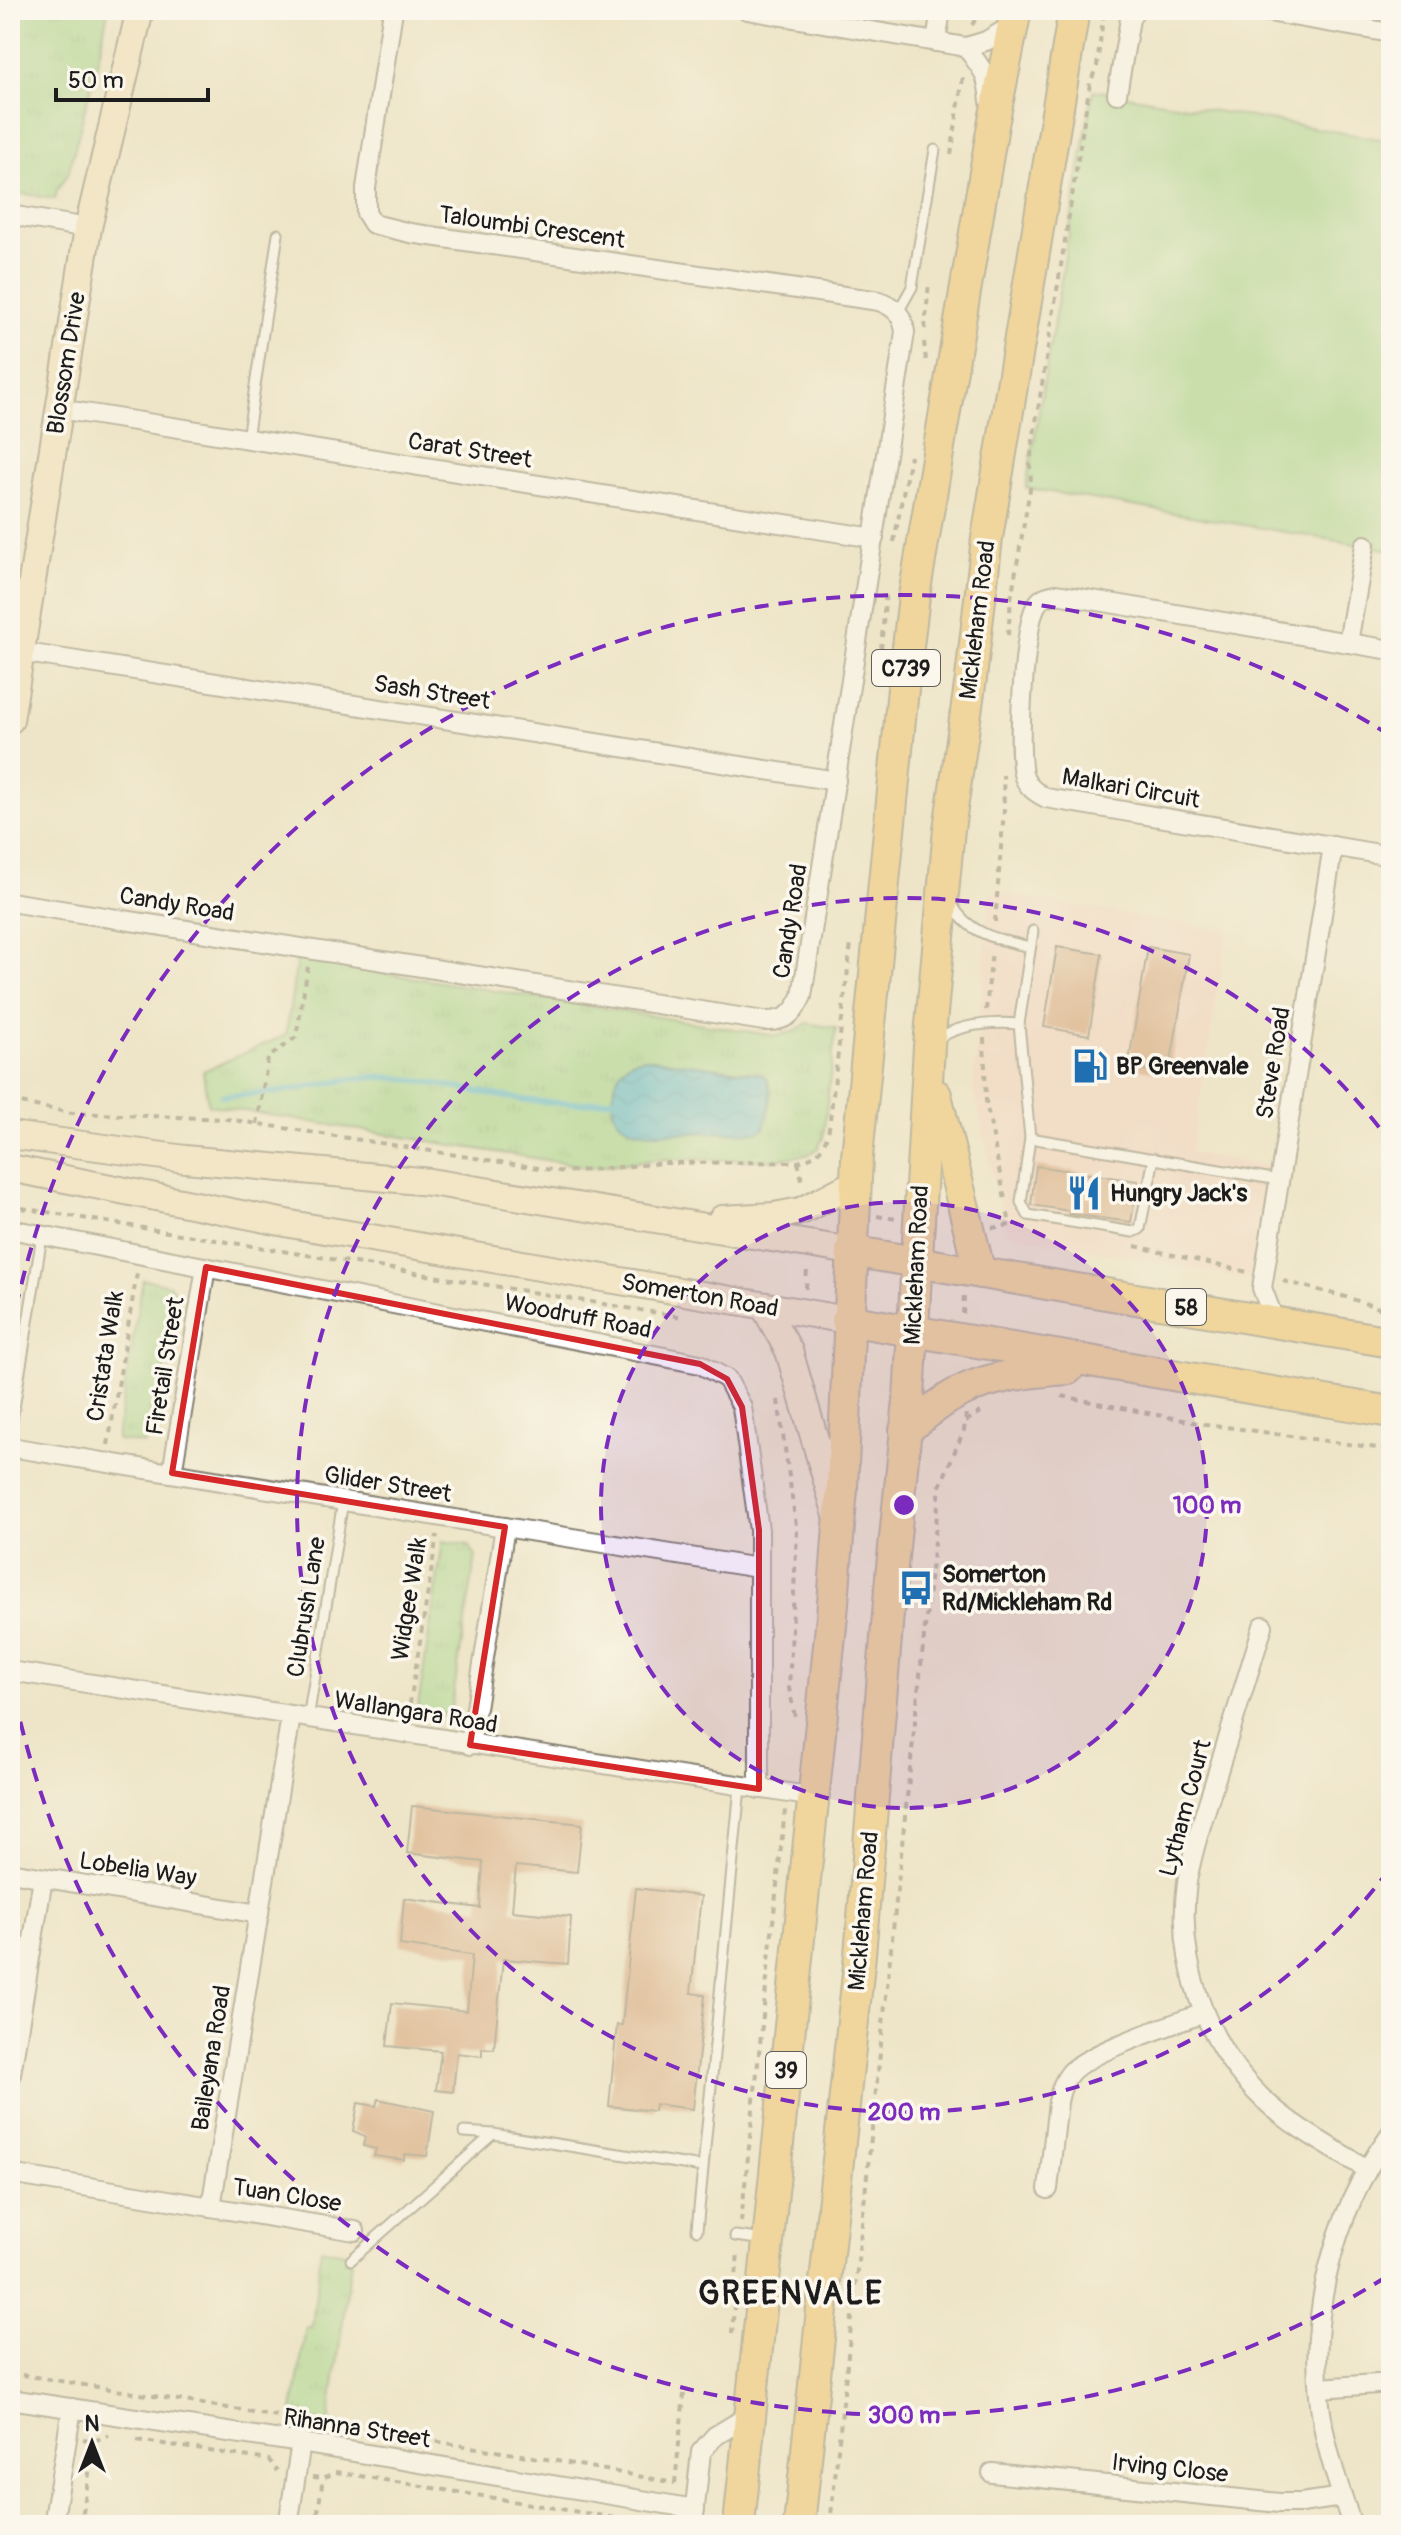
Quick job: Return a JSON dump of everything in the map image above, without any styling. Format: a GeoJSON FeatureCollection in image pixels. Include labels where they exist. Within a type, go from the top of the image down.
{"type":"FeatureCollection","features":[{"type":"Feature","properties":{"kind":"main road","name":"Blossom Drive"},"geometry":{"type":"LineString","coordinates":[[10,720],[88,228],[140,10]]}},
{"type":"Feature","properties":{"kind":"main road","name":"Mickleham Road"},"geometry":{"type":"LineString","coordinates":[[799,2525],[860,1955],[913,1331],[929,1046],[945,868],[987,538],[1074,10]]}},
{"type":"Feature","properties":{"kind":"main road","name":"C739"},"geometry":{"type":"LineString","coordinates":[[851,1251],[855,1183],[914,596],[993,125],[1014,18]]}},
{"type":"Feature","properties":{"kind":"main road"},"geometry":{"type":"LineString","coordinates":[[929,1046],[939,1114],[972,1271]]}},
{"type":"Feature","properties":{"kind":"main road","name":"58"},"geometry":{"type":"LineString","coordinates":[[10,1135],[185,1159],[430,1182],[1391,1342]]}},
{"type":"Feature","properties":{"kind":"main road","name":"Somerton Road"},"geometry":{"type":"LineString","coordinates":[[10,1168],[296,1225],[1391,1412]]}},
{"type":"Feature","properties":{"kind":"main road"},"geometry":{"type":"LineString","coordinates":[[674,1222],[774,1216],[801,1211],[855,1183]]}},
{"type":"Feature","properties":{"kind":"main road","name":"39"},"geometry":{"type":"LineString","coordinates":[[739,2525],[750,2415],[748,2238],[800,1795],[839,1523],[851,1251]]}},
{"type":"Feature","properties":{"kind":"main road"},"geometry":{"type":"LineString","coordinates":[[764,1306],[789,1351],[839,1523]]}},
{"type":"Feature","properties":{"kind":"main road"},"geometry":{"type":"LineString","coordinates":[[905,1430],[948,1398],[978,1385],[1032,1372],[1122,1366]]}},
{"type":"Feature","properties":{"kind":"street","name":"Taloumbi Crescent"},"geometry":{"type":"LineString","coordinates":[[393,10],[366,188],[366,213],[373,224],[410,233],[879,301],[898,312]]}},
{"type":"Feature","properties":{"kind":"street"},"geometry":{"type":"LineString","coordinates":[[747,10],[966,47],[986,41],[1014,18]]}},
{"type":"Feature","properties":{"kind":"street"},"geometry":{"type":"LineString","coordinates":[[936,42],[941,10]]}},
{"type":"Feature","properties":{"kind":"street"},"geometry":{"type":"LineString","coordinates":[[1117,94],[1130,19],[1135,10]]}},
{"type":"Feature","properties":{"kind":"street"},"geometry":{"type":"LineString","coordinates":[[1257,10],[1391,33]]}},
{"type":"Feature","properties":{"kind":"street"},"geometry":{"type":"LineString","coordinates":[[966,47],[989,82],[993,125]]}},
{"type":"Feature","properties":{"kind":"street"},"geometry":{"type":"LineString","coordinates":[[10,215],[88,228]]}},
{"type":"Feature","properties":{"kind":"street","name":"Candy Road"},"geometry":{"type":"LineString","coordinates":[[10,902],[764,1021],[782,1020],[795,1010],[802,996],[905,332],[898,312]]}},
{"type":"Feature","properties":{"kind":"street","name":"Carat Street"},"geometry":{"type":"LineString","coordinates":[[59,409],[874,538]]}},
{"type":"Feature","properties":{"kind":"street"},"geometry":{"type":"LineString","coordinates":[[1348,643],[1365,545]]}},
{"type":"Feature","properties":{"kind":"street","name":"Malkari Circuit"},"geometry":{"type":"LineString","coordinates":[[1391,650],[1056,594],[1042,598],[1030,622],[1022,709],[1024,778],[1032,790],[1046,798],[1391,856]]}},
{"type":"Feature","properties":{"kind":"street","name":"Sash Street"},"geometry":{"type":"LineString","coordinates":[[20,652],[836,781]]}},
{"type":"Feature","properties":{"kind":"street","name":"Steve Road"},"geometry":{"type":"LineString","coordinates":[[1263,1282],[1333,846]]}},
{"type":"Feature","properties":{"kind":"street","name":"Woodruff Road"},"geometry":{"type":"LineString","coordinates":[[10,1229],[700,1364],[727,1379],[742,1407],[759,1530],[750,1788]]}},
{"type":"Feature","properties":{"kind":"street","name":"Firetail Street"},"geometry":{"type":"LineString","coordinates":[[172,1473],[206,1267]]}},
{"type":"Feature","properties":{"kind":"street"},"geometry":{"type":"LineString","coordinates":[[1232,1315],[1251,1302],[1263,1282]]}},
{"type":"Feature","properties":{"kind":"street"},"geometry":{"type":"LineString","coordinates":[[1263,1282],[1275,1322]]}},
{"type":"Feature","properties":{"kind":"street","name":"Glider Street"},"geometry":{"type":"LineString","coordinates":[[10,1447],[758,1568]]}},
{"type":"Feature","properties":{"kind":"street"},"geometry":{"type":"LineString","coordinates":[[470,1745],[505,1527]]}},
{"type":"Feature","properties":{"kind":"street","name":"Lytham Court"},"geometry":{"type":"LineString","coordinates":[[1263,1626],[1192,1858],[1187,1884],[1187,1943],[1195,1986],[1222,2049],[1261,2097],[1281,2115],[1367,2169]]}},
{"type":"Feature","properties":{"kind":"street","name":"Wallangara Road"},"geometry":{"type":"LineString","coordinates":[[10,1671],[800,1795]]}},
{"type":"Feature","properties":{"kind":"street","name":"Baileyana Road"},"geometry":{"type":"LineString","coordinates":[[211,2207],[259,1914],[299,1718]]}},
{"type":"Feature","properties":{"kind":"street","name":"Lobelia Way"},"geometry":{"type":"LineString","coordinates":[[10,1872],[259,1914]]}},
{"type":"Feature","properties":{"kind":"street"},"geometry":{"type":"LineString","coordinates":[[10,2080],[43,1878]]}},
{"type":"Feature","properties":{"kind":"street"},"geometry":{"type":"LineString","coordinates":[[1048,2189],[1060,2091],[1071,2072],[1093,2057],[1204,2013]]}},
{"type":"Feature","properties":{"kind":"street"},"geometry":{"type":"LineString","coordinates":[[1352,2525],[1326,2437],[1319,2388],[1319,2333],[1328,2271],[1344,2218],[1367,2169],[1391,2133]]}},
{"type":"Feature","properties":{"kind":"street"},"geometry":{"type":"LineString","coordinates":[[10,2174],[211,2207]]}},
{"type":"Feature","properties":{"kind":"street","name":"Tuan Close"},"geometry":{"type":"LineString","coordinates":[[211,2207],[355,2231]]}},
{"type":"Feature","properties":{"kind":"street"},"geometry":{"type":"LineString","coordinates":[[1319,2388],[1391,2383]]}},
{"type":"Feature","properties":{"kind":"street","name":"Rihanna Street"},"geometry":{"type":"LineString","coordinates":[[10,2399],[301,2443],[674,2505],[694,2517]]}},
{"type":"Feature","properties":{"kind":"street"},"geometry":{"type":"LineString","coordinates":[[53,2525],[72,2408]]}},
{"type":"Feature","properties":{"kind":"street"},"geometry":{"type":"LineString","coordinates":[[694,2517],[699,2461],[705,2446],[715,2436],[750,2415]]}},
{"type":"Feature","properties":{"kind":"street"},"geometry":{"type":"LineString","coordinates":[[288,2525],[301,2443]]}},
{"type":"Feature","properties":{"kind":"street","name":"Irving Close"},"geometry":{"type":"LineString","coordinates":[[992,2473],[1291,2504],[1342,2497]]}},
{"type":"Feature","properties":{"kind":"lane"},"geometry":{"type":"LineString","coordinates":[[898,312],[912,287],[935,150]]}},
{"type":"Feature","properties":{"kind":"lane"},"geometry":{"type":"LineString","coordinates":[[247,439],[278,234]]}},
{"type":"Feature","properties":{"kind":"lane"},"geometry":{"type":"LineString","coordinates":[[945,868],[948,896],[958,915],[983,934],[1030,947]]}},
{"type":"Feature","properties":{"kind":"lane"},"geometry":{"type":"LineString","coordinates":[[1033,931],[1019,1024],[1030,1138],[1021,1202],[1028,1215],[1133,1232],[1140,1229],[1154,1158]]}},
{"type":"Feature","properties":{"kind":"lane"},"geometry":{"type":"LineString","coordinates":[[929,1046],[955,1030],[984,1024],[1019,1024]]}},
{"type":"Feature","properties":{"kind":"lane"},"geometry":{"type":"LineString","coordinates":[[1030,1138],[1279,1180]]}},
{"type":"Feature","properties":{"kind":"lane"},"geometry":{"type":"LineString","coordinates":[[10,1433],[42,1236]]}},
{"type":"Feature","properties":{"kind":"lane","name":"Clubrush Lane"},"geometry":{"type":"LineString","coordinates":[[299,1718],[343,1501]]}},
{"type":"Feature","properties":{"kind":"lane"},"geometry":{"type":"LineString","coordinates":[[697,2230],[702,2167],[750,1788]]}},
{"type":"Feature","properties":{"kind":"lane"},"geometry":{"type":"LineString","coordinates":[[464,2132],[702,2167]]}},
{"type":"Feature","properties":{"kind":"lane"},"geometry":{"type":"LineString","coordinates":[[351,2260],[493,2134]]}},
{"type":"Feature","properties":{"kind":"lane"},"geometry":{"type":"LineString","coordinates":[[808,2436],[813,2491]]}},
{"type":"Feature","properties":{"kind":"path"},"geometry":{"type":"LineString","coordinates":[[950,162],[966,47],[981,10]]}},
{"type":"Feature","properties":{"kind":"path"},"geometry":{"type":"LineString","coordinates":[[925,371],[924,339],[929,280]]}},
{"type":"Feature","properties":{"kind":"path"},"geometry":{"type":"LineString","coordinates":[[892,551],[911,453]]}},
{"type":"Feature","properties":{"kind":"path"},"geometry":{"type":"LineString","coordinates":[[880,650],[888,576]]}},
{"type":"Feature","properties":{"kind":"path"},"geometry":{"type":"LineString","coordinates":[[10,1101],[72,1113],[227,1119],[564,1172],[664,1163],[798,1162],[814,1157],[824,1147],[829,1128],[852,930]]}},
{"type":"Feature","properties":{"kind":"path"},"geometry":{"type":"LineString","coordinates":[[257,1124],[270,1054],[296,1037],[312,950]]}},
{"type":"Feature","properties":{"kind":"path"},"geometry":{"type":"LineString","coordinates":[[10,1206],[694,1319]]}},
{"type":"Feature","properties":{"kind":"path"},"geometry":{"type":"LineString","coordinates":[[1010,1225],[1019,1227]]}},
{"type":"Feature","properties":{"kind":"path"},"geometry":{"type":"LineString","coordinates":[[805,1313],[808,1244]]}},
{"type":"Feature","properties":{"kind":"path"},"geometry":{"type":"LineString","coordinates":[[1132,1246],[1263,1282],[1346,1297],[1391,1312]]}},
{"type":"Feature","properties":{"kind":"path","name":"Cristata Walk"},"geometry":{"type":"LineString","coordinates":[[106,1462],[139,1254]]}},
{"type":"Feature","properties":{"kind":"path"},"geometry":{"type":"LineString","coordinates":[[962,1340],[972,1271]]}},
{"type":"Feature","properties":{"kind":"path"},"geometry":{"type":"LineString","coordinates":[[1049,1396],[1104,1402],[1198,1423],[1391,1450]]}},
{"type":"Feature","properties":{"kind":"path"},"geometry":{"type":"LineString","coordinates":[[777,1398],[797,1532],[789,1688],[797,1723]]}},
{"type":"Feature","properties":{"kind":"path"},"geometry":{"type":"LineString","coordinates":[[966,1421],[988,1407]]}},
{"type":"Feature","properties":{"kind":"path","name":"Widgee Walk"},"geometry":{"type":"LineString","coordinates":[[405,1734],[440,1517]]}},
{"type":"Feature","properties":{"kind":"path"},"geometry":{"type":"LineString","coordinates":[[732,2335],[747,2307],[748,2238],[800,1795]]}},
{"type":"Feature","properties":{"kind":"path"},"geometry":{"type":"LineString","coordinates":[[822,2315],[853,2318],[830,2525]]}},
{"type":"Feature","properties":{"kind":"path"},"geometry":{"type":"LineString","coordinates":[[10,2373],[552,2460],[675,2483]]}},
{"type":"Feature","properties":{"kind":"path"},"geometry":{"type":"LineString","coordinates":[[674,2505],[684,2394]]}},
{"type":"Feature","properties":{"kind":"path"},"geometry":{"type":"LineString","coordinates":[[68,2435],[94,2441],[107,2435],[122,2437]]}},
{"type":"Feature","properties":{"kind":"path"},"geometry":{"type":"LineString","coordinates":[[136,2439],[269,2460],[278,2472],[323,2478],[336,2472],[658,2525]]}},
{"type":"Feature","properties":{"kind":"path"},"geometry":{"type":"LineString","coordinates":[[81,2525],[94,2441]]}},
{"type":"Feature","properties":{"kind":"path"},"geometry":{"type":"LineString","coordinates":[[316,2525],[323,2478]]}},
{"type":"Feature","properties":{"kind":"highlighted area"},"geometry":{"type":"Polygon","coordinates":[[[206,1267],[700,1364],[727,1379],[742,1407],[759,1530],[759,1789],[470,1745],[505,1527],[172,1473],[206,1267]]]}},
{"type":"Feature","properties":{"kind":"shaded area","name":"BP Greenvale"},"geometry":{"type":"Polygon","coordinates":[[[990,891],[1228,931],[1191,1152],[1269,1166],[1249,1279],[1016,1236],[1005,1231],[973,1088],[990,891]]]}},
{"type":"Feature","properties":{"kind":"green space"},"geometry":{"type":"Polygon","coordinates":[[[10,10],[108,10],[68,174],[55,199],[10,192],[10,10]]]}},
{"type":"Feature","properties":{"kind":"green space"},"geometry":{"type":"Polygon","coordinates":[[[1093,90],[1391,141],[1391,550],[1026,488],[1093,90]]]}},
{"type":"Feature","properties":{"kind":"green space"},"geometry":{"type":"Polygon","coordinates":[[[297,959],[777,1036],[796,1031],[807,1023],[836,1028],[823,1138],[818,1148],[808,1155],[770,1160],[665,1159],[588,1167],[208,1105],[203,1071],[286,1035],[297,959]]]}},
{"type":"Feature","properties":{"kind":"green space"},"geometry":{"type":"Polygon","coordinates":[[[143,1279],[170,1285],[177,1296],[153,1437],[143,1444],[116,1440],[143,1279]]]}},
{"type":"Feature","properties":{"kind":"green space"},"geometry":{"type":"Polygon","coordinates":[[[443,1541],[468,1545],[476,1556],[451,1709],[441,1716],[417,1713],[443,1541]]]}},
{"type":"Feature","properties":{"kind":"green space"},"geometry":{"type":"Polygon","coordinates":[[[321,2249],[352,2254],[329,2422],[292,2417],[306,2327],[312,2327],[321,2249]]]}},
{"type":"Feature","properties":{"kind":"water"},"geometry":{"type":"Polygon","coordinates":[[[644,1058],[762,1074],[771,1092],[764,1128],[757,1132],[653,1133],[624,1125],[617,1119],[613,1107],[618,1076],[626,1065],[644,1058]]]}},
{"type":"Feature","properties":{"kind":"building"},"geometry":{"type":"Polygon","coordinates":[[[1057,947],[1102,954],[1089,1035],[1044,1027],[1057,947]]]}},
{"type":"Feature","properties":{"kind":"building"},"geometry":{"type":"Polygon","coordinates":[[[1148,947],[1189,954],[1169,1074],[1128,1067],[1148,947]]]}},
{"type":"Feature","properties":{"kind":"building","name":"Hungry Jack's"},"geometry":{"type":"Polygon","coordinates":[[[1036,1166],[1138,1181],[1131,1222],[1069,1214],[1070,1211],[1031,1205],[1036,1166]]]}},
{"type":"Feature","properties":{"kind":"building"},"geometry":{"type":"Polygon","coordinates":[[[412,1806],[582,1824],[577,1872],[516,1866],[512,1911],[571,1917],[568,1964],[503,1959],[494,2049],[482,2048],[482,2056],[457,2053],[453,2092],[436,2090],[441,2051],[387,2046],[392,2003],[467,2011],[472,1955],[400,1945],[404,1898],[480,1908],[483,1862],[407,1853],[412,1806]]]}},
{"type":"Feature","properties":{"kind":"building"},"geometry":{"type":"Polygon","coordinates":[[[636,1888],[701,1896],[691,1993],[705,1995],[693,2109],[655,2104],[654,2111],[609,2106],[617,2025],[622,2025],[636,1888]]]}},
{"type":"Feature","properties":{"kind":"building"},"geometry":{"type":"Polygon","coordinates":[[[378,2099],[434,2111],[427,2156],[405,2154],[404,2160],[374,2156],[376,2149],[363,2146],[365,2136],[353,2131],[358,2103],[376,2106],[378,2099]]]}},
{"type":"Feature","properties":{"kind":"waterway"},"geometry":{"type":"LineString","coordinates":[[222,1096],[278,1092],[350,1079],[382,1077],[555,1103],[614,1099]]}},
{"type":"Feature","properties":{"kind":"place","name":"BP Greenvale"},"geometry":{"type":"Point","coordinates":[1090,1066]}},
{"type":"Feature","properties":{"kind":"place","name":"Hungry Jack's"},"geometry":{"type":"Point","coordinates":[1084,1193]}},
{"type":"Feature","properties":{"kind":"place","name":"Somerton Rd/Mickleham Rd"},"geometry":{"type":"Point","coordinates":[916,1588]}},
{"type":"Feature","properties":{"kind":"district","name":"GREENVALE"},"geometry":{"type":"Point","coordinates":[791,2293]}}]}
